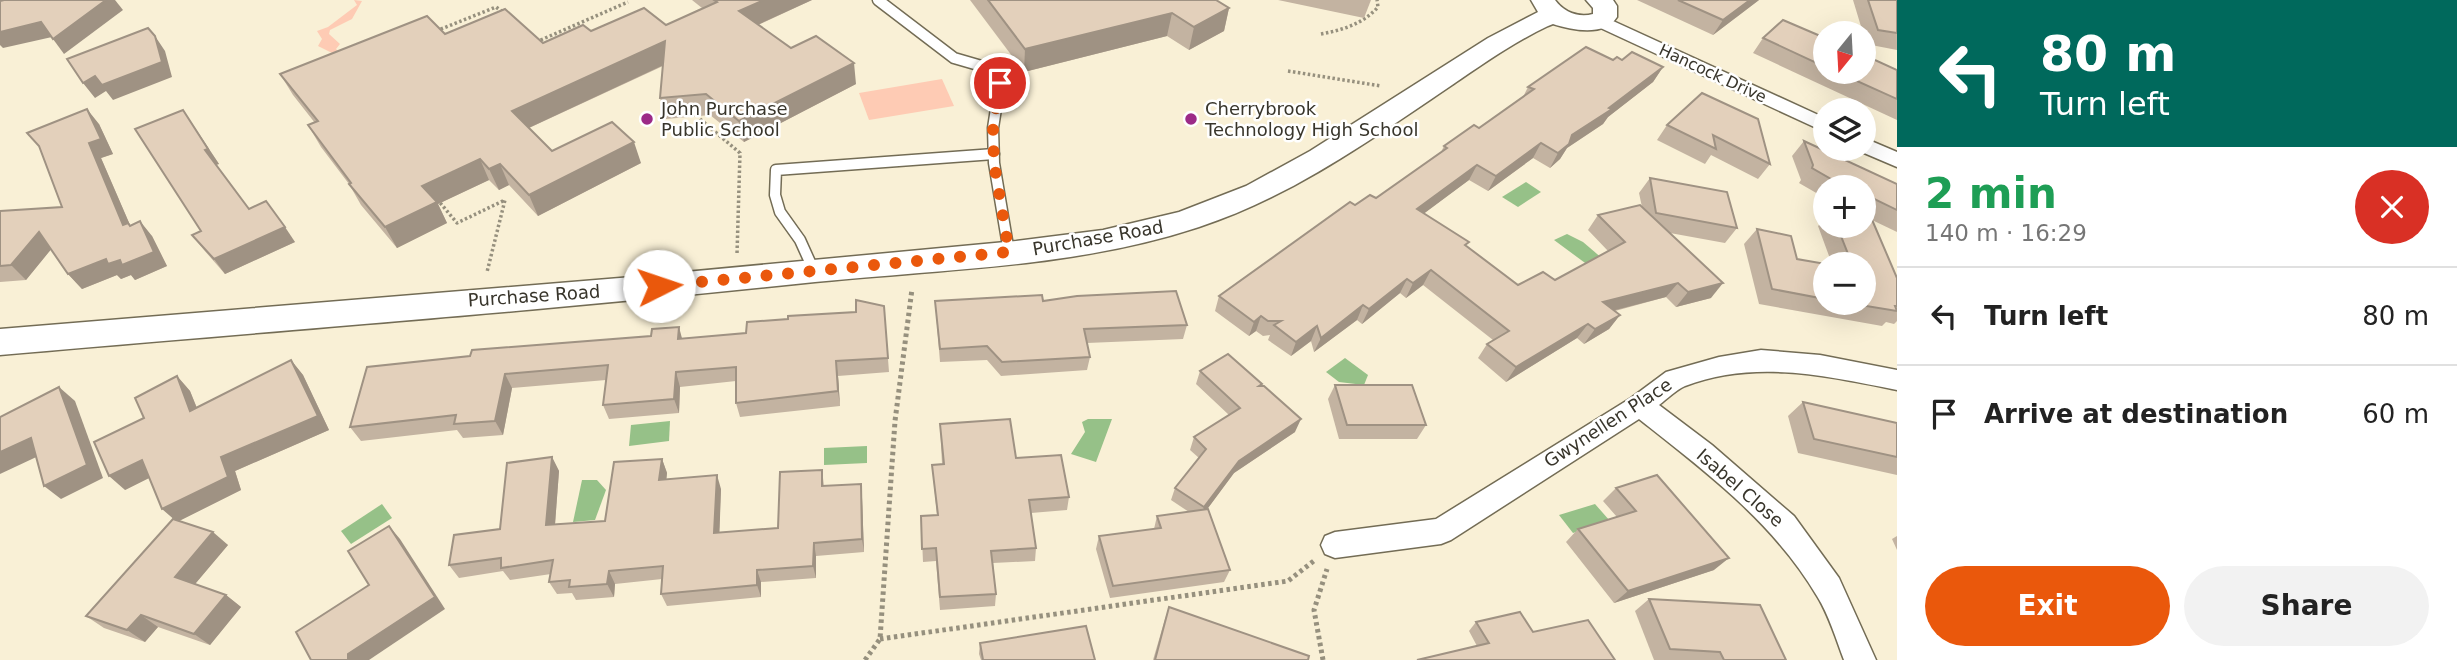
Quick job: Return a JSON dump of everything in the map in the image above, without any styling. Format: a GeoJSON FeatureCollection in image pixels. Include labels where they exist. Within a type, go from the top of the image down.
{"type":"FeatureCollection","features":[{"type":"Feature","properties":{"kind":"main road"},"geometry":{"type":"LineString","coordinates":[[1549,7],[1582,23],[1599,10]]}},
{"type":"Feature","properties":{"kind":"main road","name":"Purchase Road"},"geometry":{"type":"LineString","coordinates":[[0,342],[736,281],[1009,252],[1136,234],[1185,222],[1260,193],[1304,168],[1549,7]]}},
{"type":"Feature","properties":{"kind":"street","name":"Hancock Drive"},"geometry":{"type":"LineString","coordinates":[[1599,10],[1813,120]]}},
{"type":"Feature","properties":{"kind":"street"},"geometry":{"type":"LineString","coordinates":[[1876,150],[1897,160]]}},
{"type":"Feature","properties":{"kind":"street","name":"Gwynellen Place"},"geometry":{"type":"LineString","coordinates":[[1335,545],[1441,531],[1640,405],[1675,379],[1760,360],[1821,365],[1897,380]]}},
{"type":"Feature","properties":{"kind":"street","name":"Isabel Close"},"geometry":{"type":"LineString","coordinates":[[1640,405],[1702,453],[1784,525],[1829,588],[1860,660]]}},
{"type":"Feature","properties":{"kind":"lane"},"geometry":{"type":"LineString","coordinates":[[878,0],[954,58],[985,67],[1000,83],[993,128],[994,154],[1009,252]]}},
{"type":"Feature","properties":{"kind":"lane"},"geometry":{"type":"LineString","coordinates":[[814,271],[800,240],[780,212],[775,195],[776,170],[994,154]]}},
{"type":"Feature","properties":{"kind":"path"},"geometry":{"type":"LineString","coordinates":[[1321,34],[1334,32],[1371,16],[1378,7],[1377,0]]}},
{"type":"Feature","properties":{"kind":"path"},"geometry":{"type":"LineString","coordinates":[[530,48],[537,42],[628,2]]}},
{"type":"Feature","properties":{"kind":"path"},"geometry":{"type":"LineString","coordinates":[[432,33],[496,7],[507,15]]}},
{"type":"Feature","properties":{"kind":"path"},"geometry":{"type":"LineString","coordinates":[[527,33],[537,42]]}},
{"type":"Feature","properties":{"kind":"path"},"geometry":{"type":"LineString","coordinates":[[1288,71],[1389,88]]}},
{"type":"Feature","properties":{"kind":"path"},"geometry":{"type":"LineString","coordinates":[[699,119],[740,153],[737,260]]}},
{"type":"Feature","properties":{"kind":"path"},"geometry":{"type":"LineString","coordinates":[[432,193],[457,223],[505,200],[487,272]]}},
{"type":"Feature","properties":{"kind":"path"},"geometry":{"type":"LineString","coordinates":[[865,660],[880,639],[895,421],[912,287]]}},
{"type":"Feature","properties":{"kind":"path"},"geometry":{"type":"LineString","coordinates":[[880,639],[1288,581],[1335,545]]}},
{"type":"Feature","properties":{"kind":"path"},"geometry":{"type":"LineString","coordinates":[[1323,660],[1314,610],[1335,545]]}},
{"type":"Feature","properties":{"kind":"shaded area"},"geometry":{"type":"Polygon","coordinates":[[[354,0],[362,1],[352,19],[330,30],[329,34],[340,44],[336,49],[338,51],[332,53],[318,46],[322,39],[317,31],[328,27],[357,5],[354,0]]]}},
{"type":"Feature","properties":{"kind":"shaded area"},"geometry":{"type":"Polygon","coordinates":[[[942,79],[954,106],[869,120],[859,93],[942,79]]]}},
{"type":"Feature","properties":{"kind":"shaded area"},"geometry":{"type":"Polygon","coordinates":[[[1526,182],[1541,192],[1518,207],[1502,197],[1526,182]]]}},
{"type":"Feature","properties":{"kind":"shaded area"},"geometry":{"type":"Polygon","coordinates":[[[1567,234],[1583,242],[1610,265],[1596,271],[1554,240],[1567,234]]]}},
{"type":"Feature","properties":{"kind":"shaded area"},"geometry":{"type":"Polygon","coordinates":[[[1345,358],[1368,375],[1364,385],[1339,382],[1326,372],[1345,358]]]}},
{"type":"Feature","properties":{"kind":"shaded area"},"geometry":{"type":"Polygon","coordinates":[[[1088,419],[1112,419],[1096,462],[1071,454],[1085,432],[1082,422],[1088,419]]]}},
{"type":"Feature","properties":{"kind":"shaded area"},"geometry":{"type":"Polygon","coordinates":[[[670,421],[669,441],[629,446],[631,425],[670,421]]]}},
{"type":"Feature","properties":{"kind":"shaded area"},"geometry":{"type":"Polygon","coordinates":[[[867,446],[867,463],[824,465],[824,448],[867,446]]]}},
{"type":"Feature","properties":{"kind":"shaded area"},"geometry":{"type":"Polygon","coordinates":[[[582,480],[597,480],[606,490],[595,520],[573,522],[582,480]]]}},
{"type":"Feature","properties":{"kind":"shaded area"},"geometry":{"type":"Polygon","coordinates":[[[382,504],[392,518],[351,544],[341,531],[382,504]]]}},
{"type":"Feature","properties":{"kind":"shaded area"},"geometry":{"type":"Polygon","coordinates":[[[1595,504],[1610,521],[1573,533],[1559,515],[1595,504]]]}},
{"type":"Feature","properties":{"kind":"building"},"geometry":{"type":"Polygon","coordinates":[[[106,0],[53,39],[41,22],[0,32],[0,1],[106,0]]]}},
{"type":"Feature","properties":{"kind":"building"},"geometry":{"type":"Polygon","coordinates":[[[714,0],[764,0],[739,11],[791,48],[816,36],[854,63],[739,121],[706,94],[660,98],[665,41],[512,111],[552,151],[612,122],[634,142],[529,195],[500,164],[489,169],[480,159],[422,186],[437,202],[385,227],[349,184],[351,183],[308,125],[318,121],[280,74],[427,16],[445,34],[505,9],[543,43],[583,25],[591,31],[644,8],[666,25],[717,2],[714,0]]]}},
{"type":"Feature","properties":{"kind":"building"},"geometry":{"type":"Polygon","coordinates":[[[988,0],[1216,0],[1229,8],[1194,27],[1172,13],[1025,49],[988,0]]]}},
{"type":"Feature","properties":{"kind":"building"},"geometry":{"type":"Polygon","coordinates":[[[1678,0],[1750,0],[1723,20],[1678,0]]]}},
{"type":"Feature","properties":{"kind":"building"},"geometry":{"type":"Polygon","coordinates":[[[1868,0],[1897,0],[1897,33],[1878,30],[1868,0]]]}},
{"type":"Feature","properties":{"kind":"building"},"geometry":{"type":"Polygon","coordinates":[[[1783,20],[1813,33],[1813,61],[1763,38],[1783,20]]]}},
{"type":"Feature","properties":{"kind":"building"},"geometry":{"type":"Polygon","coordinates":[[[148,28],[155,36],[162,62],[102,85],[95,76],[83,83],[67,59],[148,28]]]}},
{"type":"Feature","properties":{"kind":"building"},"geometry":{"type":"Polygon","coordinates":[[[1586,47],[1613,60],[1617,57],[1622,60],[1632,52],[1663,67],[1609,108],[1612,109],[1572,135],[1569,144],[1558,153],[1541,143],[1496,176],[1477,165],[1417,209],[1469,242],[1465,245],[1518,285],[1543,272],[1555,280],[1625,242],[1598,215],[1640,205],[1723,283],[1688,292],[1678,283],[1603,302],[1620,315],[1595,329],[1588,324],[1516,367],[1487,344],[1509,331],[1431,270],[1413,283],[1407,279],[1369,309],[1363,305],[1321,338],[1317,326],[1296,342],[1274,325],[1281,321],[1268,321],[1261,316],[1254,322],[1219,296],[1350,202],[1355,205],[1370,195],[1376,198],[1447,148],[1444,146],[1474,125],[1479,128],[1534,89],[1528,87],[1586,47]]]}},
{"type":"Feature","properties":{"kind":"building"},"geometry":{"type":"Polygon","coordinates":[[[1876,60],[1897,70],[1897,99],[1864,84],[1876,84],[1876,60]]]}},
{"type":"Feature","properties":{"kind":"building"},"geometry":{"type":"Polygon","coordinates":[[[1702,93],[1758,119],[1770,164],[1713,135],[1716,149],[1667,125],[1702,93]]]}},
{"type":"Feature","properties":{"kind":"building"},"geometry":{"type":"Polygon","coordinates":[[[87,109],[101,139],[89,143],[123,225],[128,223],[130,226],[140,221],[154,252],[122,265],[120,260],[108,264],[106,259],[68,274],[39,232],[11,265],[0,266],[0,211],[62,207],[39,146],[27,133],[87,109]]]}},
{"type":"Feature","properties":{"kind":"building"},"geometry":{"type":"Polygon","coordinates":[[[183,110],[208,149],[205,150],[249,209],[266,201],[285,227],[214,259],[192,235],[201,231],[135,129],[183,110]]]}},
{"type":"Feature","properties":{"kind":"building"},"geometry":{"type":"Polygon","coordinates":[[[1804,141],[1813,145],[1813,161],[1847,161],[1897,184],[1897,210],[1876,200],[1876,175],[1824,175],[1812,168],[1804,141]]]}},
{"type":"Feature","properties":{"kind":"building"},"geometry":{"type":"Polygon","coordinates":[[[1650,178],[1727,192],[1737,228],[1656,213],[1650,178]]]}},
{"type":"Feature","properties":{"kind":"building"},"geometry":{"type":"Polygon","coordinates":[[[1757,229],[1791,236],[1797,259],[1813,262],[1813,297],[1772,289],[1757,229]]]}},
{"type":"Feature","properties":{"kind":"building"},"geometry":{"type":"Polygon","coordinates":[[[1876,229],[1897,278],[1897,311],[1876,308],[1876,252],[1847,252],[1842,238],[1876,238],[1876,229]]]}},
{"type":"Feature","properties":{"kind":"building"},"geometry":{"type":"Polygon","coordinates":[[[1176,291],[1187,325],[1084,329],[1090,357],[1002,362],[987,346],[940,349],[935,301],[1042,295],[1043,301],[1077,296],[1176,291]]]}},
{"type":"Feature","properties":{"kind":"building"},"geometry":{"type":"Polygon","coordinates":[[[856,300],[884,306],[888,358],[836,361],[838,391],[736,403],[736,367],[676,372],[674,399],[603,405],[608,365],[505,374],[495,421],[454,424],[456,415],[350,427],[367,367],[470,356],[472,350],[651,336],[652,329],[679,327],[678,339],[746,333],[747,322],[788,319],[788,316],[856,312],[856,300]]]}},
{"type":"Feature","properties":{"kind":"building"},"geometry":{"type":"Polygon","coordinates":[[[1228,354],[1262,384],[1259,386],[1264,386],[1301,419],[1239,461],[1204,507],[1175,488],[1206,449],[1194,437],[1240,408],[1200,371],[1228,354]]]}},
{"type":"Feature","properties":{"kind":"building"},"geometry":{"type":"Polygon","coordinates":[[[291,360],[318,416],[221,457],[228,477],[162,509],[142,460],[109,476],[94,442],[144,418],[135,398],[177,376],[190,411],[291,360]]]}},
{"type":"Feature","properties":{"kind":"building"},"geometry":{"type":"Polygon","coordinates":[[[1335,385],[1412,385],[1426,425],[1347,425],[1335,385]]]}},
{"type":"Feature","properties":{"kind":"building"},"geometry":{"type":"Polygon","coordinates":[[[59,387],[87,465],[44,486],[31,438],[0,452],[0,417],[59,387]]]}},
{"type":"Feature","properties":{"kind":"building"},"geometry":{"type":"Polygon","coordinates":[[[1803,402],[1897,423],[1897,457],[1814,439],[1803,402]]]}},
{"type":"Feature","properties":{"kind":"building"},"geometry":{"type":"Polygon","coordinates":[[[1010,419],[1016,458],[1061,455],[1069,497],[1029,500],[1036,548],[991,551],[996,594],[940,597],[936,548],[922,549],[921,516],[938,515],[932,465],[944,464],[940,424],[1010,419]]]}},
{"type":"Feature","properties":{"kind":"building"},"geometry":{"type":"Polygon","coordinates":[[[552,457],[546,525],[605,521],[614,462],[662,459],[659,480],[717,475],[714,533],[778,528],[780,472],[822,470],[822,486],[861,484],[862,539],[814,543],[813,566],[757,570],[757,585],[661,594],[663,566],[609,571],[607,584],[569,587],[570,580],[549,582],[553,560],[501,568],[501,558],[449,565],[454,535],[500,529],[507,463],[552,457]]]}},
{"type":"Feature","properties":{"kind":"building"},"geometry":{"type":"Polygon","coordinates":[[[1657,475],[1729,558],[1628,591],[1578,529],[1636,511],[1616,488],[1657,475]]]}},
{"type":"Feature","properties":{"kind":"building"},"geometry":{"type":"Polygon","coordinates":[[[1208,509],[1230,570],[1113,586],[1099,536],[1161,528],[1157,516],[1208,509]]]}},
{"type":"Feature","properties":{"kind":"building"},"geometry":{"type":"Polygon","coordinates":[[[173,519],[213,532],[175,577],[226,595],[194,634],[141,615],[127,630],[86,616],[173,519]]]}},
{"type":"Feature","properties":{"kind":"building"},"geometry":{"type":"Polygon","coordinates":[[[389,526],[435,597],[348,654],[348,660],[311,660],[296,632],[369,585],[348,551],[389,526]]]}},
{"type":"Feature","properties":{"kind":"building"},"geometry":{"type":"Polygon","coordinates":[[[1649,599],[1760,605],[1786,660],[1724,660],[1720,652],[1670,649],[1649,599]]]}},
{"type":"Feature","properties":{"kind":"building"},"geometry":{"type":"Polygon","coordinates":[[[1169,607],[1309,656],[1308,660],[1155,660],[1169,607]]]}},
{"type":"Feature","properties":{"kind":"building"},"geometry":{"type":"Polygon","coordinates":[[[1520,612],[1533,632],[1588,620],[1615,660],[1417,660],[1489,643],[1476,622],[1520,612]]]}},
{"type":"Feature","properties":{"kind":"building"},"geometry":{"type":"Polygon","coordinates":[[[1086,626],[1095,660],[983,660],[980,643],[1086,626]]]}},
{"type":"Feature","properties":{"kind":"place","name":"John Purchase Public School"},"geometry":{"type":"Point","coordinates":[647,119]}},
{"type":"Feature","properties":{"kind":"place","name":"Cherrybrook Technology High School"},"geometry":{"type":"Point","coordinates":[1191,119]}},
{"type":"Feature","properties":{"kind":"route"},"geometry":{"type":"LineString","coordinates":[[659,286],[736,281],[1009,252],[994,163],[993,128],[1000,83]]}}]}
